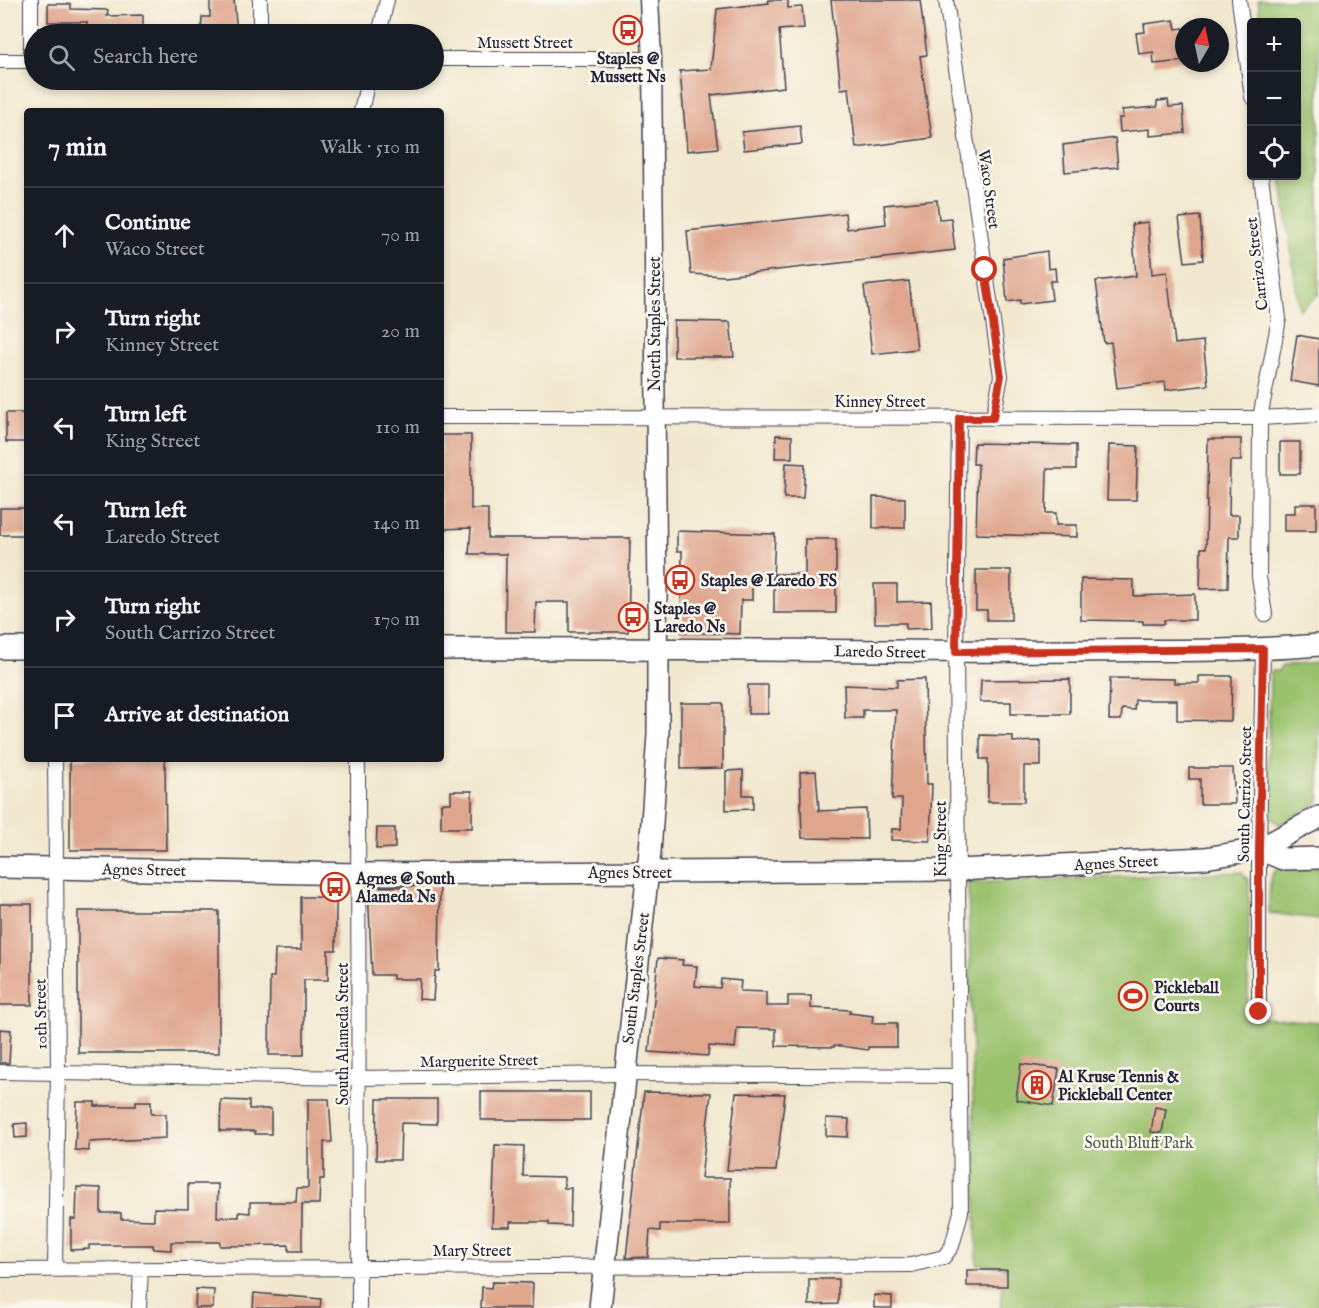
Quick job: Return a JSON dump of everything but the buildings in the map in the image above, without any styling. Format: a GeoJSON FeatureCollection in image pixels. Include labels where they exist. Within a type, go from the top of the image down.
{"type":"FeatureCollection","features":[{"type":"Feature","properties":{"kind":"main road","name":"North Staples Street"},"geometry":{"type":"LineString","coordinates":[[649,0],[652,59],[658,647]]}},
{"type":"Feature","properties":{"kind":"main road"},"geometry":{"type":"LineString","coordinates":[[1296,647],[1319,639]]}},
{"type":"Feature","properties":{"kind":"main road","name":"Laredo Street"},"geometry":{"type":"LineString","coordinates":[[444,649],[658,647],[956,652],[1263,649],[1319,645]]}},
{"type":"Feature","properties":{"kind":"main road","name":"South Staples Street"},"geometry":{"type":"LineString","coordinates":[[600,1308],[648,872],[658,745],[658,647]]}},
{"type":"Feature","properties":{"kind":"main road"},"geometry":{"type":"LineString","coordinates":[[0,648],[24,648]]}},
{"type":"Feature","properties":{"kind":"main road"},"geometry":{"type":"LineString","coordinates":[[1259,849],[1319,817]]}},
{"type":"Feature","properties":{"kind":"main road"},"geometry":{"type":"LineString","coordinates":[[1259,849],[1283,859],[1319,858]]}},
{"type":"Feature","properties":{"kind":"main road","name":"Agnes Street"},"geometry":{"type":"LineString","coordinates":[[0,867],[55,866],[358,874],[957,870],[1205,858],[1259,849]]}},
{"type":"Feature","properties":{"kind":"street"},"geometry":{"type":"LineString","coordinates":[[31,0],[32,24]]}},
{"type":"Feature","properties":{"kind":"street"},"geometry":{"type":"LineString","coordinates":[[260,0],[260,24]]}},
{"type":"Feature","properties":{"kind":"street"},"geometry":{"type":"LineString","coordinates":[[381,24],[387,0]]}},
{"type":"Feature","properties":{"kind":"street","name":"Waco Street"},"geometry":{"type":"LineString","coordinates":[[946,0],[1001,376],[993,418]]}},
{"type":"Feature","properties":{"kind":"street"},"geometry":{"type":"LineString","coordinates":[[1239,0],[1248,72]]}},
{"type":"Feature","properties":{"kind":"street","name":"Mussett Street"},"geometry":{"type":"LineString","coordinates":[[444,59],[652,59]]}},
{"type":"Feature","properties":{"kind":"street"},"geometry":{"type":"LineString","coordinates":[[0,61],[24,61]]}},
{"type":"Feature","properties":{"kind":"street"},"geometry":{"type":"LineString","coordinates":[[362,108],[366,90]]}},
{"type":"Feature","properties":{"kind":"street","name":"Carrizo Street"},"geometry":{"type":"LineString","coordinates":[[1260,418],[1279,319],[1262,180]]}},
{"type":"Feature","properties":{"kind":"street","name":"Kinney Street"},"geometry":{"type":"LineString","coordinates":[[444,417],[1260,418],[1319,415]]}},
{"type":"Feature","properties":{"kind":"street","name":"King Street"},"geometry":{"type":"LineString","coordinates":[[944,1257],[952,1246],[961,1212],[956,652],[959,418]]}},
{"type":"Feature","properties":{"kind":"street"},"geometry":{"type":"LineString","coordinates":[[1260,418],[1259,577],[1265,614]]}},
{"type":"Feature","properties":{"kind":"street","name":"South Carrizo Street"},"geometry":{"type":"LineString","coordinates":[[1259,1012],[1263,649]]}},
{"type":"Feature","properties":{"kind":"street","name":"10th Street"},"geometry":{"type":"LineString","coordinates":[[56,762],[58,1071],[56,1269]]}},
{"type":"Feature","properties":{"kind":"street","name":"South Alameda Street"},"geometry":{"type":"LineString","coordinates":[[358,762],[359,1308]]}},
{"type":"Feature","properties":{"kind":"street","name":"Marguerite Street"},"geometry":{"type":"LineString","coordinates":[[0,1072],[58,1071],[359,1078],[624,1074],[959,1076]]}},
{"type":"Feature","properties":{"kind":"street","name":"Mary Street"},"geometry":{"type":"LineString","coordinates":[[0,1270],[911,1265],[944,1257]]}},
{"type":"Feature","properties":{"kind":"street"},"geometry":{"type":"LineString","coordinates":[[139,1308],[141,1269]]}},
{"type":"Feature","properties":{"kind":"green space"},"geometry":{"type":"Polygon","coordinates":[[[1258,0],[1319,0],[1319,294],[1299,310],[1282,180],[1301,180],[1301,18],[1260,18],[1258,0]]]}},
{"type":"Feature","properties":{"kind":"green space"},"geometry":{"type":"Polygon","coordinates":[[[1319,663],[1319,802],[1279,825],[1267,813],[1270,675],[1272,671],[1279,671],[1282,666],[1319,663]]]}},
{"type":"Feature","properties":{"kind":"green space"},"geometry":{"type":"Polygon","coordinates":[[[1319,866],[1319,919],[1269,913],[1270,884],[1275,871],[1281,868],[1319,866]]]}},
{"type":"Feature","properties":{"kind":"green space","name":"South Bluff Park"},"geometry":{"type":"Polygon","coordinates":[[[1242,872],[1249,881],[1248,1017],[1319,1022],[1319,1308],[1000,1308],[1005,1268],[977,1264],[968,883],[1242,872]]]}},
{"type":"Feature","properties":{"kind":"place","name":"Staples @ Mussett Ns"},"geometry":{"type":"Point","coordinates":[628,30]}},
{"type":"Feature","properties":{"kind":"place","name":"Staples @ Laredo FS"},"geometry":{"type":"Point","coordinates":[680,580]}},
{"type":"Feature","properties":{"kind":"place","name":"Staples @ Laredo Ns"},"geometry":{"type":"Point","coordinates":[633,617]}},
{"type":"Feature","properties":{"kind":"place","name":"Agnes @ South Alameda Ns"},"geometry":{"type":"Point","coordinates":[335,887]}},
{"type":"Feature","properties":{"kind":"place","name":"Pickleball Courts"},"geometry":{"type":"Point","coordinates":[1133,996]}},
{"type":"Feature","properties":{"kind":"place","name":"Al Kruse Tennis & Pickleball Center"},"geometry":{"type":"Point","coordinates":[1037,1085]}},
{"type":"Feature","properties":{"kind":"route"},"geometry":{"type":"LineString","coordinates":[[985,270],[1001,376],[993,418],[959,418],[956,652],[1263,649],[1259,1012]]}}]}
